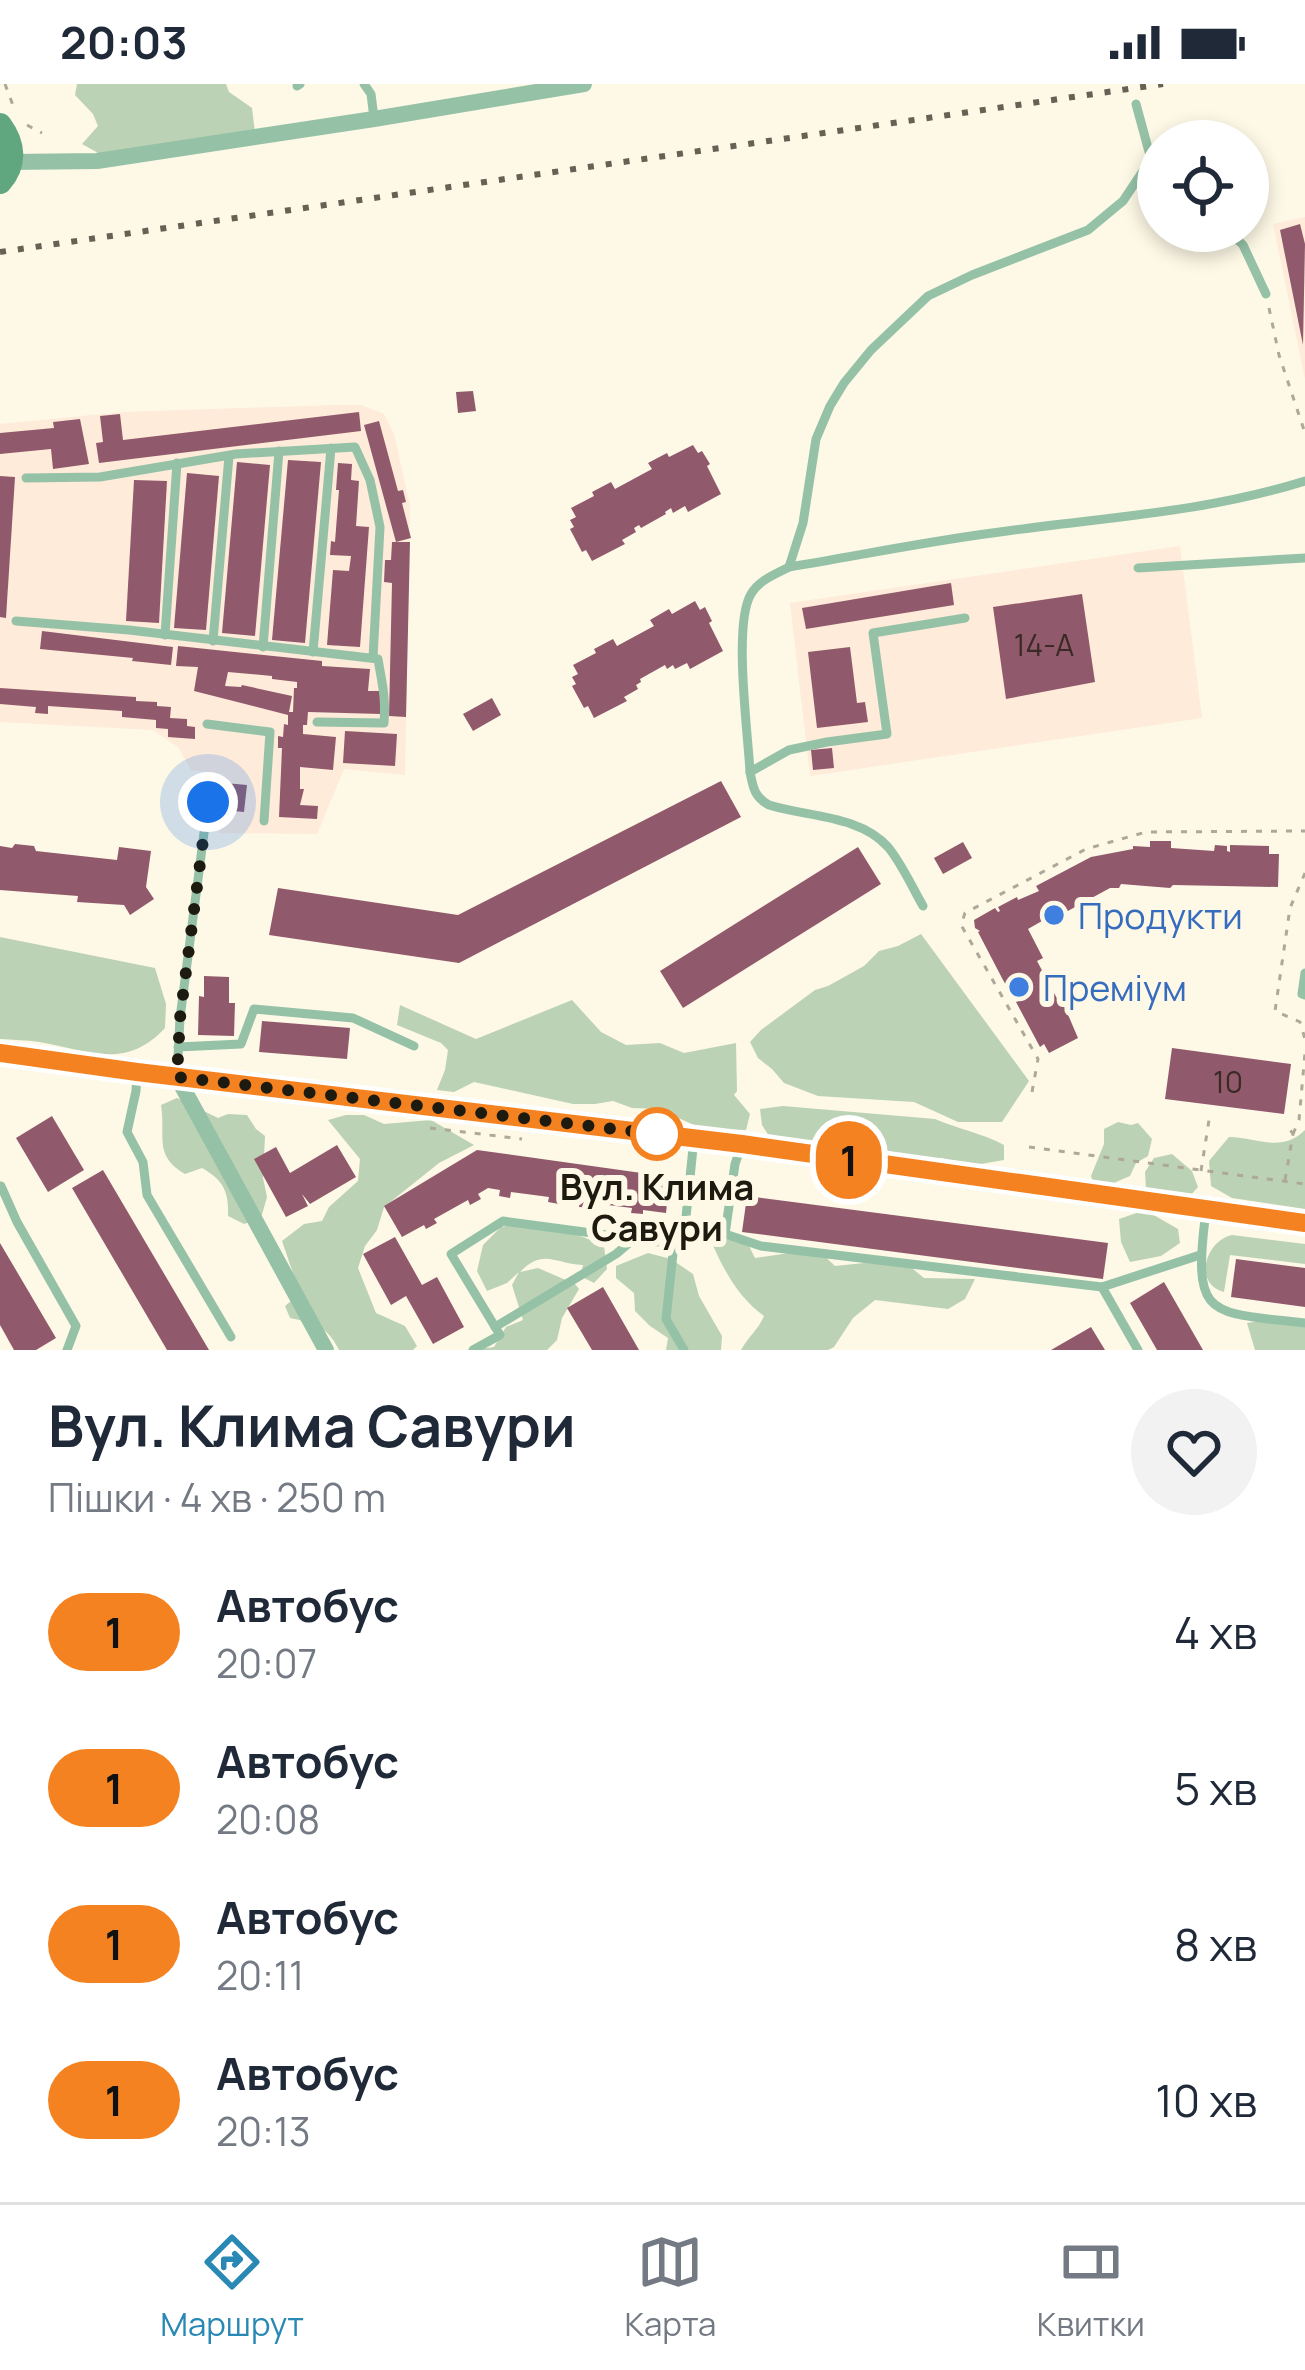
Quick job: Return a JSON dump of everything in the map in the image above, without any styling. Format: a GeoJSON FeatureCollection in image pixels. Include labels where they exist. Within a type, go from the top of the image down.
{"type":"FeatureCollection","features":[{"type":"Feature","properties":{"kind":"street"},"geometry":{"type":"LineString","coordinates":[[0,125],[12,150],[6,172],[374,119],[498,91],[584,84]]}},
{"type":"Feature","properties":{"kind":"street"},"geometry":{"type":"LineString","coordinates":[[0,1053],[742,1144],[1305,1223]]}},
{"type":"Feature","properties":{"kind":"street"},"geometry":{"type":"LineString","coordinates":[[177,1077],[320,1348]]}},
{"type":"Feature","properties":{"kind":"lane"},"geometry":{"type":"LineString","coordinates":[[364,84],[371,94],[374,119]]}},
{"type":"Feature","properties":{"kind":"lane"},"geometry":{"type":"LineString","coordinates":[[1136,104],[1141,120]]}},
{"type":"Feature","properties":{"kind":"lane"},"geometry":{"type":"LineString","coordinates":[[790,567],[803,523],[816,439],[844,383],[872,350],[928,296],[1088,230],[1137,184]]}},
{"type":"Feature","properties":{"kind":"lane"},"geometry":{"type":"LineString","coordinates":[[1246,252],[1265,294]]}},
{"type":"Feature","properties":{"kind":"lane"},"geometry":{"type":"LineString","coordinates":[[26,478],[100,477],[229,456],[355,447],[370,480],[380,527],[373,658]]}},
{"type":"Feature","properties":{"kind":"lane"},"geometry":{"type":"LineString","coordinates":[[313,652],[331,448]]}},
{"type":"Feature","properties":{"kind":"lane"},"geometry":{"type":"LineString","coordinates":[[263,647],[279,451]]}},
{"type":"Feature","properties":{"kind":"lane"},"geometry":{"type":"LineString","coordinates":[[214,641],[229,456]]}},
{"type":"Feature","properties":{"kind":"lane"},"geometry":{"type":"LineString","coordinates":[[165,635],[177,463]]}},
{"type":"Feature","properties":{"kind":"lane"},"geometry":{"type":"LineString","coordinates":[[923,906],[878,837],[856,825],[769,805],[753,790],[744,612],[753,590],[790,567],[1004,531],[1178,512],[1305,481]]}},
{"type":"Feature","properties":{"kind":"lane"},"geometry":{"type":"LineString","coordinates":[[1138,568],[1305,558]]}},
{"type":"Feature","properties":{"kind":"lane"},"geometry":{"type":"LineString","coordinates":[[750,772],[789,750],[887,734],[873,633],[965,618]]}},
{"type":"Feature","properties":{"kind":"lane"},"geometry":{"type":"LineString","coordinates":[[16,621],[379,658],[386,690],[384,723],[317,722]]}},
{"type":"Feature","properties":{"kind":"lane"},"geometry":{"type":"LineString","coordinates":[[206,724],[270,732],[264,821]]}},
{"type":"Feature","properties":{"kind":"lane"},"geometry":{"type":"LineString","coordinates":[[177,1077],[180,1018],[208,802]]}},
{"type":"Feature","properties":{"kind":"lane"},"geometry":{"type":"LineString","coordinates":[[1305,973],[1305,995]]}},
{"type":"Feature","properties":{"kind":"lane"},"geometry":{"type":"LineString","coordinates":[[178,1046],[241,1043],[254,1009],[352,1018],[414,1046]]}},
{"type":"Feature","properties":{"kind":"lane"},"geometry":{"type":"LineString","coordinates":[[137,1072],[127,1132],[143,1162],[147,1196],[231,1337]]}},
{"type":"Feature","properties":{"kind":"lane"},"geometry":{"type":"LineString","coordinates":[[684,1350],[666,1319],[674,1244],[685,1227],[694,1138]]}},
{"type":"Feature","properties":{"kind":"lane"},"geometry":{"type":"LineString","coordinates":[[742,1144],[725,1234],[760,1246],[1102,1287],[1200,1256]]}},
{"type":"Feature","properties":{"kind":"lane"},"geometry":{"type":"LineString","coordinates":[[0,1186],[76,1326],[68,1350]]}},
{"type":"Feature","properties":{"kind":"lane"},"geometry":{"type":"LineString","coordinates":[[1206,1211],[1200,1256],[1205,1296],[1234,1315],[1305,1323]]}},
{"type":"Feature","properties":{"kind":"lane"},"geometry":{"type":"LineString","coordinates":[[481,1348],[500,1335],[452,1254],[503,1221],[674,1244]]}},
{"type":"Feature","properties":{"kind":"lane"},"geometry":{"type":"LineString","coordinates":[[495,1327],[635,1238]]}},
{"type":"Feature","properties":{"kind":"lane"},"geometry":{"type":"LineString","coordinates":[[1102,1287],[1138,1350]]}},
{"type":"Feature","properties":{"kind":"path"},"geometry":{"type":"LineString","coordinates":[[1265,294],[1305,433]]}},
{"type":"Feature","properties":{"kind":"path"},"geometry":{"type":"LineString","coordinates":[[1032,1092],[1038,1059],[961,925],[965,913],[1086,849],[1146,832],[1305,831]]}},
{"type":"Feature","properties":{"kind":"path"},"geometry":{"type":"LineString","coordinates":[[1305,873],[1290,908],[1275,1012],[1300,1022],[1305,1039]]}},
{"type":"Feature","properties":{"kind":"path"},"geometry":{"type":"LineString","coordinates":[[1284,1182],[1299,1120],[1305,1053]]}},
{"type":"Feature","properties":{"kind":"path"},"geometry":{"type":"LineString","coordinates":[[1201,1171],[1209,1120]]}},
{"type":"Feature","properties":{"kind":"path"},"geometry":{"type":"LineString","coordinates":[[1286,1124],[1293,1134]]}},
{"type":"Feature","properties":{"kind":"path"},"geometry":{"type":"LineString","coordinates":[[1029,1147],[1305,1184]]}},
{"type":"Feature","properties":{"kind":"shaded area"},"geometry":{"type":"Polygon","coordinates":[[[1305,217],[1305,379],[1273,224],[1305,217]]]}},
{"type":"Feature","properties":{"kind":"shaded area"},"geometry":{"type":"Polygon","coordinates":[[[361,405],[384,414],[394,434],[410,506],[405,775],[344,769],[317,834],[219,833],[223,774],[191,770],[178,747],[153,730],[0,722],[0,424],[123,412],[361,405]]]}},
{"type":"Feature","properties":{"kind":"shaded area"},"geometry":{"type":"Polygon","coordinates":[[[1180,546],[1202,718],[810,776],[790,603],[1180,546]]]}},
{"type":"Feature","properties":{"kind":"green space"},"geometry":{"type":"Polygon","coordinates":[[[77,84],[226,84],[229,92],[252,108],[255,133],[100,154],[82,144],[98,126],[75,95],[77,84]]]}},
{"type":"Feature","properties":{"kind":"green space"},"geometry":{"type":"Polygon","coordinates":[[[921,934],[1029,1081],[1002,1122],[958,1122],[914,1102],[818,1096],[784,1083],[758,1058],[750,1042],[761,1030],[815,990],[864,966],[879,951],[921,934]]]}},
{"type":"Feature","properties":{"kind":"green space"},"geometry":{"type":"Polygon","coordinates":[[[0,937],[155,968],[166,1004],[165,1028],[135,1049],[105,1054],[0,1039],[0,937]]]}},
{"type":"Feature","properties":{"kind":"green space"},"geometry":{"type":"Polygon","coordinates":[[[572,1000],[601,1032],[626,1045],[660,1043],[684,1053],[736,1043],[734,1095],[750,1114],[746,1130],[703,1129],[658,1109],[613,1101],[573,1104],[474,1082],[454,1092],[437,1090],[448,1050],[397,1025],[400,1005],[476,1039],[572,1000]]]}},
{"type":"Feature","properties":{"kind":"green space"},"geometry":{"type":"Polygon","coordinates":[[[177,1098],[218,1118],[247,1115],[265,1136],[267,1197],[261,1218],[244,1224],[228,1216],[226,1193],[215,1177],[202,1168],[185,1174],[168,1160],[161,1105],[177,1098]]]}},
{"type":"Feature","properties":{"kind":"green space"},"geometry":{"type":"Polygon","coordinates":[[[783,1106],[935,1119],[1004,1145],[1004,1160],[969,1166],[942,1158],[799,1145],[769,1136],[762,1125],[760,1109],[783,1106]]]}},
{"type":"Feature","properties":{"kind":"green space"},"geometry":{"type":"Polygon","coordinates":[[[364,1115],[384,1124],[431,1120],[474,1145],[439,1163],[384,1207],[358,1268],[376,1313],[405,1326],[417,1346],[413,1350],[339,1350],[320,1327],[290,1318],[285,1306],[296,1297],[282,1241],[304,1224],[322,1221],[329,1207],[358,1181],[360,1159],[328,1120],[364,1115]]]}},
{"type":"Feature","properties":{"kind":"green space"},"geometry":{"type":"Polygon","coordinates":[[[1118,1122],[1138,1123],[1152,1139],[1148,1156],[1107,1194],[1097,1193],[1091,1176],[1104,1144],[1104,1129],[1118,1122]]]}},
{"type":"Feature","properties":{"kind":"green space"},"geometry":{"type":"Polygon","coordinates":[[[1305,1130],[1305,1209],[1232,1198],[1211,1186],[1209,1161],[1229,1137],[1279,1143],[1305,1130]]]}},
{"type":"Feature","properties":{"kind":"green space"},"geometry":{"type":"Polygon","coordinates":[[[1172,1154],[1192,1171],[1198,1187],[1190,1196],[1146,1189],[1145,1172],[1154,1158],[1172,1154]]]}},
{"type":"Feature","properties":{"kind":"green space"},"geometry":{"type":"Polygon","coordinates":[[[1145,1210],[1178,1229],[1180,1243],[1161,1256],[1130,1262],[1121,1242],[1119,1219],[1145,1210]]]}},
{"type":"Feature","properties":{"kind":"green space"},"geometry":{"type":"Polygon","coordinates":[[[524,1222],[604,1246],[607,1269],[594,1283],[580,1276],[583,1265],[543,1259],[528,1265],[520,1272],[538,1268],[579,1289],[562,1318],[557,1340],[547,1350],[473,1350],[494,1347],[506,1327],[523,1320],[512,1285],[519,1272],[487,1291],[477,1271],[483,1245],[501,1227],[524,1222]]]}},
{"type":"Feature","properties":{"kind":"green space"},"geometry":{"type":"Polygon","coordinates":[[[1232,1235],[1305,1244],[1305,1264],[1230,1255],[1224,1292],[1208,1281],[1206,1263],[1215,1245],[1232,1235]]]}},
{"type":"Feature","properties":{"kind":"green space"},"geometry":{"type":"Polygon","coordinates":[[[729,1238],[749,1246],[755,1258],[817,1249],[835,1266],[908,1265],[924,1278],[975,1279],[965,1299],[948,1309],[875,1300],[853,1318],[828,1350],[741,1350],[764,1316],[733,1283],[712,1243],[729,1238]]]}},
{"type":"Feature","properties":{"kind":"green space"},"geometry":{"type":"Polygon","coordinates":[[[648,1253],[671,1259],[693,1274],[699,1296],[722,1336],[721,1350],[666,1350],[668,1338],[635,1311],[634,1293],[616,1278],[616,1266],[648,1253]]]}},
{"type":"Feature","properties":{"kind":"green space"},"geometry":{"type":"Polygon","coordinates":[[[1247,1323],[1305,1323],[1305,1350],[1255,1350],[1247,1323]]]}},
{"type":"Feature","properties":{"kind":"building"},"geometry":{"type":"Polygon","coordinates":[[[1300,224],[1305,244],[1303,345],[1280,230],[1300,224]]]}},
{"type":"Feature","properties":{"kind":"building"},"geometry":{"type":"Polygon","coordinates":[[[473,391],[476,411],[458,413],[456,392],[473,391]]]}},
{"type":"Feature","properties":{"kind":"building"},"geometry":{"type":"Polygon","coordinates":[[[359,412],[361,431],[99,463],[100,416],[120,414],[123,440],[359,412]]]}},
{"type":"Feature","properties":{"kind":"building"},"geometry":{"type":"Polygon","coordinates":[[[80,419],[89,464],[53,469],[51,449],[0,454],[0,433],[54,428],[53,422],[80,419]]]}},
{"type":"Feature","properties":{"kind":"building"},"geometry":{"type":"Polygon","coordinates":[[[379,421],[398,491],[403,490],[406,502],[402,503],[411,538],[396,542],[364,425],[379,421]]]}},
{"type":"Feature","properties":{"kind":"building"},"geometry":{"type":"Polygon","coordinates":[[[693,445],[710,464],[721,494],[688,512],[685,506],[673,513],[671,508],[634,528],[636,532],[622,540],[625,544],[592,561],[586,550],[582,552],[570,529],[574,527],[570,520],[576,517],[571,508],[611,482],[615,489],[652,469],[648,463],[667,453],[669,457],[693,445]]]}},
{"type":"Feature","properties":{"kind":"building"},"geometry":{"type":"Polygon","coordinates":[[[288,460],[321,462],[305,643],[272,640],[288,460]]]}},
{"type":"Feature","properties":{"kind":"building"},"geometry":{"type":"Polygon","coordinates":[[[237,462],[270,465],[255,636],[222,633],[237,462]]]}},
{"type":"Feature","properties":{"kind":"building"},"geometry":{"type":"Polygon","coordinates":[[[338,463],[352,464],[351,480],[359,481],[356,526],[369,527],[360,647],[327,645],[333,570],[349,571],[351,556],[330,555],[331,541],[335,542],[338,463]]]}},
{"type":"Feature","properties":{"kind":"building"},"geometry":{"type":"Polygon","coordinates":[[[187,473],[219,476],[206,630],[174,628],[187,473]]]}},
{"type":"Feature","properties":{"kind":"building"},"geometry":{"type":"Polygon","coordinates":[[[0,476],[15,477],[6,618],[0,617],[0,476]]]}},
{"type":"Feature","properties":{"kind":"building"},"geometry":{"type":"Polygon","coordinates":[[[134,480],[167,481],[159,623],[126,621],[134,480]]]}},
{"type":"Feature","properties":{"kind":"building"},"geometry":{"type":"Polygon","coordinates":[[[392,542],[410,542],[406,717],[389,716],[392,583],[384,582],[392,542]]]}},
{"type":"Feature","properties":{"kind":"building"},"geometry":{"type":"Polygon","coordinates":[[[951,583],[954,605],[806,629],[802,608],[951,583]]]}},
{"type":"Feature","properties":{"kind":"building"},"geometry":{"type":"Polygon","coordinates":[[[1082,594],[1095,682],[1006,699],[993,607],[1082,594]]]}},
{"type":"Feature","properties":{"kind":"building"},"geometry":{"type":"Polygon","coordinates":[[[695,601],[700,610],[705,607],[723,651],[690,669],[687,663],[675,669],[665,665],[640,679],[638,689],[624,697],[627,701],[594,718],[572,686],[576,684],[572,677],[578,674],[573,665],[613,639],[617,646],[654,626],[650,620],[669,609],[672,614],[695,601]]]}},
{"type":"Feature","properties":{"kind":"building"},"geometry":{"type":"Polygon","coordinates":[[[42,631],[173,647],[171,665],[40,649],[42,631]]]}},
{"type":"Feature","properties":{"kind":"building"},"geometry":{"type":"Polygon","coordinates":[[[178,646],[370,669],[368,691],[381,691],[381,714],[308,712],[303,734],[336,737],[333,770],[300,767],[300,789],[304,789],[300,805],[318,806],[317,819],[279,817],[282,748],[278,748],[278,736],[283,737],[288,715],[194,691],[198,667],[176,666],[178,646]],[[228,672],[225,686],[292,696],[289,712],[293,712],[297,682],[228,672]]]}},
{"type":"Feature","properties":{"kind":"building"},"geometry":{"type":"Polygon","coordinates":[[[850,647],[857,703],[865,702],[868,722],[817,728],[808,652],[850,647]]]}},
{"type":"Feature","properties":{"kind":"building"},"geometry":{"type":"Polygon","coordinates":[[[0,688],[157,702],[157,706],[171,707],[170,718],[187,719],[187,726],[195,727],[195,739],[168,737],[168,729],[156,728],[156,720],[122,717],[122,711],[48,706],[48,714],[35,713],[36,707],[0,704],[0,688]]]}},
{"type":"Feature","properties":{"kind":"building"},"geometry":{"type":"Polygon","coordinates":[[[492,698],[501,715],[473,731],[463,714],[492,698]]]}},
{"type":"Feature","properties":{"kind":"building"},"geometry":{"type":"Polygon","coordinates":[[[345,731],[397,734],[395,766],[343,763],[345,731]]]}},
{"type":"Feature","properties":{"kind":"building"},"geometry":{"type":"Polygon","coordinates":[[[832,748],[834,768],[813,770],[811,750],[832,748]]]}},
{"type":"Feature","properties":{"kind":"building"},"geometry":{"type":"Polygon","coordinates":[[[721,781],[741,817],[459,963],[269,935],[278,888],[458,915],[721,781]]]}},
{"type":"Feature","properties":{"kind":"building"},"geometry":{"type":"Polygon","coordinates":[[[225,783],[247,785],[244,812],[222,810],[225,783]]]}},
{"type":"Feature","properties":{"kind":"building"},"geometry":{"type":"Polygon","coordinates":[[[1150,841],[1171,841],[1171,848],[1214,851],[1215,845],[1227,846],[1230,852],[1230,845],[1269,846],[1269,854],[1279,854],[1278,887],[1121,884],[1028,929],[1043,958],[1037,961],[1078,1038],[1049,1053],[1044,1044],[1040,1047],[1016,1002],[1021,1000],[1003,980],[974,920],[1039,891],[1036,886],[1091,857],[1133,846],[1150,847],[1150,841]]]}},
{"type":"Feature","properties":{"kind":"building"},"geometry":{"type":"Polygon","coordinates":[[[963,842],[972,858],[943,874],[934,858],[963,842]]]}},
{"type":"Feature","properties":{"kind":"building"},"geometry":{"type":"Polygon","coordinates":[[[0,846],[34,846],[36,851],[117,860],[119,847],[151,851],[146,887],[154,899],[130,915],[124,905],[77,902],[78,896],[0,890],[0,846]]]}},
{"type":"Feature","properties":{"kind":"building"},"geometry":{"type":"Polygon","coordinates":[[[858,847],[881,884],[683,1008],[660,971],[858,847]]]}},
{"type":"Feature","properties":{"kind":"building"},"geometry":{"type":"Polygon","coordinates":[[[204,976],[229,977],[229,1003],[235,1003],[234,1036],[198,1035],[204,976]]]}},
{"type":"Feature","properties":{"kind":"building"},"geometry":{"type":"Polygon","coordinates":[[[262,1021],[350,1028],[347,1059],[259,1052],[262,1021]]]}},
{"type":"Feature","properties":{"kind":"building"},"geometry":{"type":"Polygon","coordinates":[[[1172,1048],[1291,1064],[1284,1114],[1165,1099],[1172,1048]]]}},
{"type":"Feature","properties":{"kind":"building"},"geometry":{"type":"Polygon","coordinates":[[[52,1116],[84,1170],[48,1192],[16,1138],[52,1116]]]}},
{"type":"Feature","properties":{"kind":"building"},"geometry":{"type":"Polygon","coordinates":[[[337,1145],[356,1177],[310,1204],[302,1194],[308,1206],[286,1217],[254,1159],[276,1147],[290,1173],[337,1145]]]}},
{"type":"Feature","properties":{"kind":"building"},"geometry":{"type":"Polygon","coordinates":[[[477,1150],[670,1177],[666,1213],[631,1213],[632,1208],[592,1203],[591,1208],[579,1207],[580,1201],[560,1198],[559,1204],[548,1202],[549,1197],[511,1192],[510,1198],[488,1188],[478,1194],[481,1199],[470,1205],[468,1200],[434,1219],[437,1223],[402,1237],[384,1206],[477,1150]]]}},
{"type":"Feature","properties":{"kind":"building"},"geometry":{"type":"Polygon","coordinates":[[[103,1170],[209,1350],[167,1350],[72,1188],[103,1170]]]}},
{"type":"Feature","properties":{"kind":"building"},"geometry":{"type":"Polygon","coordinates":[[[747,1196],[1108,1243],[1103,1279],[742,1232],[747,1196]]]}},
{"type":"Feature","properties":{"kind":"building"},"geometry":{"type":"Polygon","coordinates":[[[395,1237],[422,1285],[437,1277],[464,1327],[433,1344],[406,1296],[391,1305],[363,1254],[395,1237]]]}},
{"type":"Feature","properties":{"kind":"building"},"geometry":{"type":"Polygon","coordinates":[[[0,1243],[56,1338],[36,1350],[14,1350],[0,1325],[0,1243]]]}},
{"type":"Feature","properties":{"kind":"building"},"geometry":{"type":"Polygon","coordinates":[[[1236,1259],[1305,1268],[1305,1307],[1231,1297],[1236,1259]]]}},
{"type":"Feature","properties":{"kind":"building"},"geometry":{"type":"Polygon","coordinates":[[[1164,1282],[1203,1350],[1157,1350],[1130,1303],[1164,1282]]]}},
{"type":"Feature","properties":{"kind":"building"},"geometry":{"type":"Polygon","coordinates":[[[603,1287],[639,1350],[592,1350],[567,1308],[603,1287]]]}},
{"type":"Feature","properties":{"kind":"building"},"geometry":{"type":"Polygon","coordinates":[[[1091,1327],[1105,1350],[1051,1350],[1091,1327]]]}},
{"type":"Feature","properties":{"kind":"railway"},"geometry":{"type":"LineString","coordinates":[[0,252],[1163,84]]}},
{"type":"Feature","properties":{"kind":"bus line","name":"1"},"geometry":{"type":"LineString","coordinates":[[0,1053],[742,1144],[1305,1223]]}},
{"type":"Feature","properties":{"kind":"place","name":"Продукти"},"geometry":{"type":"Point","coordinates":[1054,915]}},
{"type":"Feature","properties":{"kind":"place","name":"Преміум"},"geometry":{"type":"Point","coordinates":[1019,987]}},
{"type":"Feature","properties":{"kind":"place","name":"Вул. Клима Савури"},"geometry":{"type":"Point","coordinates":[657,1134]}},
{"type":"Feature","properties":{"kind":"route"},"geometry":{"type":"LineString","coordinates":[[208,802],[180,1018],[177,1077],[657,1134]]}}]}
